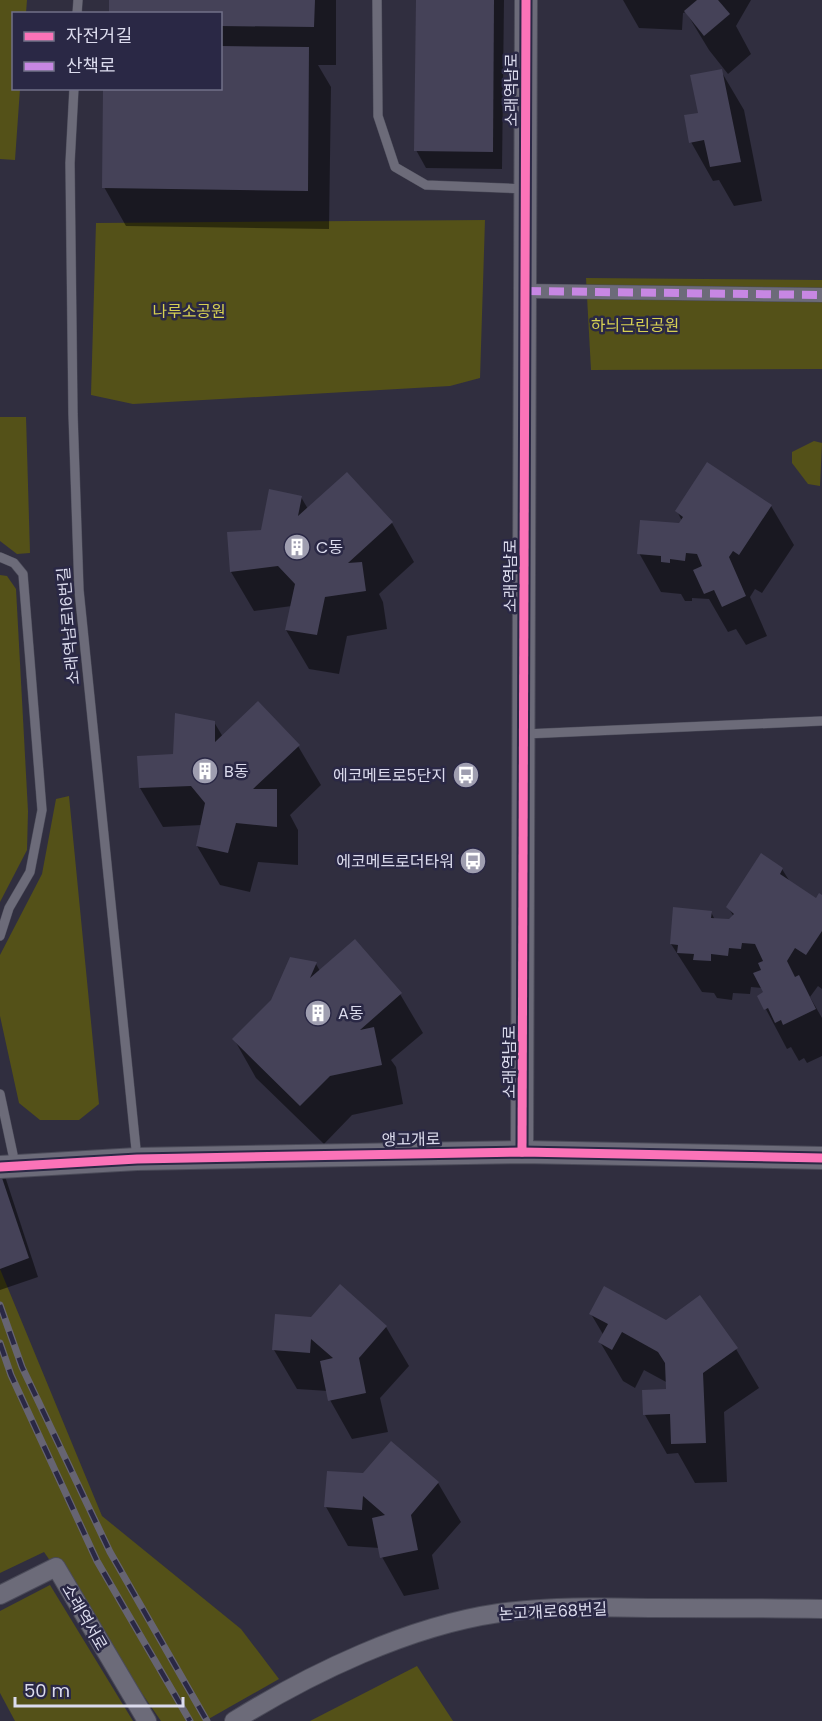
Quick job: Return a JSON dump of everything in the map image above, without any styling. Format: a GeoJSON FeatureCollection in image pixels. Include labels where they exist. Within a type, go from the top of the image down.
{"type":"FeatureCollection","features":[{"type":"Feature","properties":{"kind":"street","name":"소래역남로"},"geometry":{"type":"LineString","coordinates":[[522,1152],[526,0]]}},
{"type":"Feature","properties":{"kind":"street"},"geometry":{"type":"LineString","coordinates":[[526,291],[822,295]]}},
{"type":"Feature","properties":{"kind":"street","name":"앵고개로"},"geometry":{"type":"LineString","coordinates":[[7,1166],[137,1159],[522,1152],[822,1158]]}},
{"type":"Feature","properties":{"kind":"street","name":"소래역서로"},"geometry":{"type":"LineString","coordinates":[[0,1595],[56,1567],[147,1721]]}},
{"type":"Feature","properties":{"kind":"street","name":"논고개로68번길"},"geometry":{"type":"LineString","coordinates":[[234,1721],[352,1659],[427,1630],[497,1613],[562,1607],[822,1609]]}},
{"type":"Feature","properties":{"kind":"lane"},"geometry":{"type":"LineString","coordinates":[[377,0],[378,116],[395,167],[426,185],[526,189]]}},
{"type":"Feature","properties":{"kind":"lane","name":"소래역남로16번길"},"geometry":{"type":"LineString","coordinates":[[74,90],[70,223],[79,590],[137,1159]]}},
{"type":"Feature","properties":{"kind":"lane"},"geometry":{"type":"LineString","coordinates":[[0,557],[14,563],[23,574],[42,810],[30,872],[9,908],[0,936]]}},
{"type":"Feature","properties":{"kind":"lane"},"geometry":{"type":"LineString","coordinates":[[525,734],[822,721]]}},
{"type":"Feature","properties":{"kind":"lane"},"geometry":{"type":"LineString","coordinates":[[0,1094],[7,1166]]}},
{"type":"Feature","properties":{"kind":"green space"},"geometry":{"type":"Polygon","coordinates":[[[0,0],[27,0],[26,12],[12,12],[12,90],[20,90],[15,160],[0,159],[0,0]]]}},
{"type":"Feature","properties":{"kind":"green space","name":"나루소공원"},"geometry":{"type":"Polygon","coordinates":[[[485,220],[480,378],[450,386],[133,404],[91,395],[96,223],[485,220]]]}},
{"type":"Feature","properties":{"kind":"green space","name":"하늬근린공원"},"geometry":{"type":"Polygon","coordinates":[[[586,278],[822,280],[822,369],[591,370],[586,278]]]}},
{"type":"Feature","properties":{"kind":"green space"},"geometry":{"type":"Polygon","coordinates":[[[0,417],[26,417],[30,553],[17,554],[0,541],[0,417]]]}},
{"type":"Feature","properties":{"kind":"green space"},"geometry":{"type":"Polygon","coordinates":[[[814,441],[822,443],[820,486],[808,484],[792,463],[792,452],[814,441]]]}},
{"type":"Feature","properties":{"kind":"green space"},"geometry":{"type":"Polygon","coordinates":[[[0,575],[7,576],[16,589],[28,811],[27,850],[0,902],[0,575]]]}},
{"type":"Feature","properties":{"kind":"green space"},"geometry":{"type":"Polygon","coordinates":[[[69,796],[99,1104],[79,1120],[40,1120],[19,1103],[0,1016],[0,955],[42,874],[56,799],[69,796]]]}},
{"type":"Feature","properties":{"kind":"green space"},"geometry":{"type":"Polygon","coordinates":[[[0,1269],[102,1516],[241,1629],[279,1679],[205,1721],[161,1721],[44,1552],[0,1573],[0,1269]]]}},
{"type":"Feature","properties":{"kind":"green space"},"geometry":{"type":"Polygon","coordinates":[[[50,1585],[133,1721],[15,1721],[0,1693],[0,1611],[50,1585]]]}},
{"type":"Feature","properties":{"kind":"green space"},"geometry":{"type":"Polygon","coordinates":[[[417,1666],[453,1721],[310,1721],[417,1666]]]}},
{"type":"Feature","properties":{"kind":"building"},"geometry":{"type":"Polygon","coordinates":[[[109,0],[315,0],[314,27],[222,26],[222,12],[109,12],[109,0]]]}},
{"type":"Feature","properties":{"kind":"building"},"geometry":{"type":"Polygon","coordinates":[[[416,0],[494,0],[493,152],[414,151],[416,0]]]}},
{"type":"Feature","properties":{"kind":"building"},"geometry":{"type":"Polygon","coordinates":[[[697,0],[718,0],[730,14],[704,36],[684,11],[697,0]]]}},
{"type":"Feature","properties":{"kind":"building"},"geometry":{"type":"Polygon","coordinates":[[[222,46],[309,47],[308,191],[102,188],[103,90],[222,90],[222,46]]]}},
{"type":"Feature","properties":{"kind":"building"},"geometry":{"type":"Polygon","coordinates":[[[722,69],[741,162],[710,167],[704,140],[689,143],[684,115],[698,113],[690,75],[722,69]]]}},
{"type":"Feature","properties":{"kind":"building"},"geometry":{"type":"Polygon","coordinates":[[[707,462],[772,505],[739,555],[733,551],[729,557],[746,596],[722,607],[714,590],[704,594],[693,570],[702,566],[697,554],[686,553],[685,561],[670,559],[670,563],[661,562],[661,556],[637,554],[640,520],[679,523],[683,517],[675,511],[707,462]]]}},
{"type":"Feature","properties":{"kind":"building","name":"C동"},"geometry":{"type":"Polygon","coordinates":[[[347,472],[393,522],[348,563],[362,562],[366,591],[325,597],[317,635],[285,630],[295,584],[278,566],[230,572],[227,532],[261,530],[269,489],[302,496],[298,516],[347,472]]]}},
{"type":"Feature","properties":{"kind":"building","name":"B동"},"geometry":{"type":"Polygon","coordinates":[[[258,701],[300,745],[253,789],[277,789],[277,827],[236,823],[228,853],[196,846],[205,803],[191,786],[139,788],[137,756],[173,754],[175,713],[215,721],[215,742],[258,701]]]}},
{"type":"Feature","properties":{"kind":"building"},"geometry":{"type":"Polygon","coordinates":[[[761,853],[783,868],[780,874],[816,898],[819,893],[822,895],[822,931],[806,955],[795,948],[787,961],[795,977],[799,975],[816,1009],[783,1025],[781,1020],[775,1023],[768,1008],[764,1010],[757,996],[763,992],[753,973],[761,970],[758,963],[763,961],[755,944],[742,943],[741,949],[729,948],[728,956],[711,954],[711,961],[693,960],[694,954],[677,953],[678,945],[670,944],[673,907],[712,911],[711,918],[729,919],[734,914],[726,907],[761,853]]]}},
{"type":"Feature","properties":{"kind":"building","name":"A동"},"geometry":{"type":"Polygon","coordinates":[[[355,939],[402,993],[360,1030],[374,1027],[382,1065],[330,1076],[300,1106],[232,1039],[271,1000],[290,957],[317,962],[310,978],[355,939]]]}},
{"type":"Feature","properties":{"kind":"building"},"geometry":{"type":"Polygon","coordinates":[[[0,1172],[29,1258],[0,1269],[0,1172]]]}},
{"type":"Feature","properties":{"kind":"building"},"geometry":{"type":"Polygon","coordinates":[[[340,1284],[387,1326],[359,1358],[366,1393],[328,1401],[320,1361],[333,1358],[311,1339],[310,1353],[272,1350],[275,1314],[311,1317],[340,1284]]]}},
{"type":"Feature","properties":{"kind":"building"},"geometry":{"type":"Polygon","coordinates":[[[604,1286],[666,1320],[700,1295],[738,1348],[703,1373],[706,1443],[671,1444],[670,1414],[643,1415],[642,1390],[666,1389],[665,1363],[658,1352],[622,1332],[612,1350],[598,1342],[608,1324],[589,1314],[604,1286]]]}},
{"type":"Feature","properties":{"kind":"building"},"geometry":{"type":"Polygon","coordinates":[[[391,1441],[439,1482],[411,1515],[418,1550],[380,1558],[372,1518],[385,1515],[363,1496],[362,1510],[324,1507],[327,1471],[363,1473],[391,1441]]]}},
{"type":"Feature","properties":{"kind":"railway"},"geometry":{"type":"LineString","coordinates":[[0,1305],[22,1367],[110,1552],[207,1721]]}},
{"type":"Feature","properties":{"kind":"railway"},"geometry":{"type":"LineString","coordinates":[[0,1343],[11,1375],[97,1561],[190,1721]]}},
{"type":"Feature","properties":{"kind":"marked path"},"geometry":{"type":"LineString","coordinates":[[526,291],[822,295]]}},
{"type":"Feature","properties":{"kind":"cycle path"},"geometry":{"type":"LineString","coordinates":[[522,1152],[526,0]]}},
{"type":"Feature","properties":{"kind":"cycle path"},"geometry":{"type":"LineString","coordinates":[[0,1167],[137,1159],[522,1152],[822,1158]]}},
{"type":"Feature","properties":{"kind":"place","name":"C동"},"geometry":{"type":"Point","coordinates":[297,547]}},
{"type":"Feature","properties":{"kind":"place","name":"B동"},"geometry":{"type":"Point","coordinates":[205,771]}},
{"type":"Feature","properties":{"kind":"place","name":"에코메트로5단지"},"geometry":{"type":"Point","coordinates":[466,775]}},
{"type":"Feature","properties":{"kind":"place","name":"에코메트로더타워"},"geometry":{"type":"Point","coordinates":[473,861]}},
{"type":"Feature","properties":{"kind":"place","name":"A동"},"geometry":{"type":"Point","coordinates":[318,1013]}}]}
